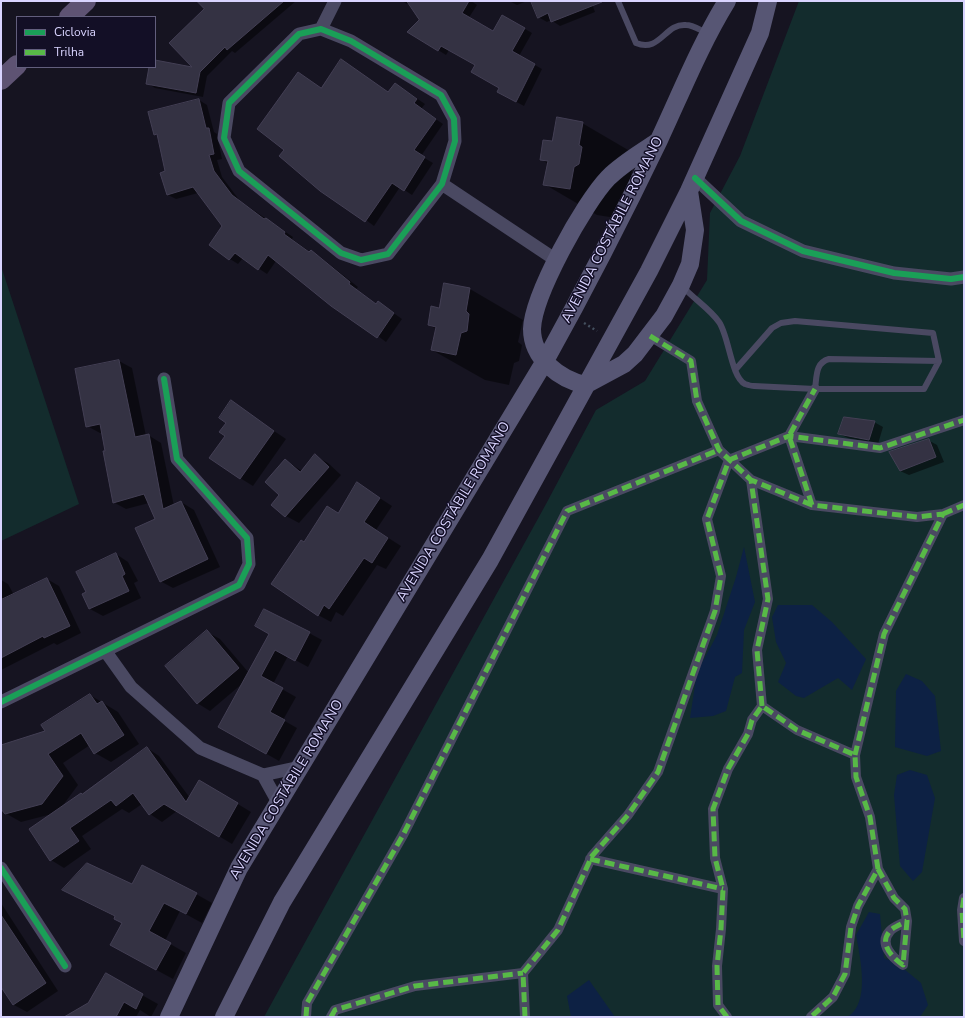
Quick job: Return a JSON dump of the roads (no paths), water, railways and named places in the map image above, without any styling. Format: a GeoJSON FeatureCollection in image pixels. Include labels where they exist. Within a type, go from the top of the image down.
{"type":"FeatureCollection","features":[{"type":"Feature","properties":{"kind":"main road"},"geometry":{"type":"LineString","coordinates":[[70,16],[86,1]]}},
{"type":"Feature","properties":{"kind":"main road"},"geometry":{"type":"LineString","coordinates":[[710,29],[716,1]]}},
{"type":"Feature","properties":{"kind":"main road","name":"AVENIDA COSTÁBILE ROMANO"},"geometry":{"type":"LineString","coordinates":[[169,1017],[239,868],[545,361],[587,282],[658,141],[710,29],[727,1]]}},
{"type":"Feature","properties":{"kind":"main road"},"geometry":{"type":"LineString","coordinates":[[760,33],[768,1]]}},
{"type":"Feature","properties":{"kind":"main road"},"geometry":{"type":"LineString","coordinates":[[224,1017],[282,902],[490,560],[585,384],[649,271],[692,185],[760,33],[776,1]]}},
{"type":"Feature","properties":{"kind":"main road"},"geometry":{"type":"LineString","coordinates":[[1,80],[16,66]]}},
{"type":"Feature","properties":{"kind":"main road"},"geometry":{"type":"LineString","coordinates":[[658,141],[624,164],[608,178],[589,202],[556,260],[539,300],[532,329],[535,345],[545,361],[564,378],[585,384],[624,364],[650,336],[681,286],[690,264],[695,230],[692,185]]}},
{"type":"Feature","properties":{"kind":"street"},"geometry":{"type":"LineString","coordinates":[[321,29],[335,1]]}},
{"type":"Feature","properties":{"kind":"street"},"geometry":{"type":"LineString","coordinates":[[321,29],[351,41],[441,95],[454,119],[455,141],[442,184],[388,254],[361,260],[341,253],[240,171],[224,138],[229,103],[298,34],[321,29]]}},
{"type":"Feature","properties":{"kind":"street"},"geometry":{"type":"LineString","coordinates":[[442,184],[556,260]]}},
{"type":"Feature","properties":{"kind":"street"},"geometry":{"type":"LineString","coordinates":[[692,185],[742,221],[803,251],[894,273],[951,279],[964,277]]}},
{"type":"Feature","properties":{"kind":"street"},"geometry":{"type":"LineString","coordinates":[[650,336],[692,360],[697,401],[719,450],[751,480],[812,505],[917,517],[943,514],[964,505]]}},
{"type":"Feature","properties":{"kind":"street"},"geometry":{"type":"LineString","coordinates":[[1,702],[106,652],[239,585],[249,564],[247,538],[177,459],[164,379]]}},
{"type":"Feature","properties":{"kind":"street"},"geometry":{"type":"LineString","coordinates":[[812,505],[789,436],[815,389]]}},
{"type":"Feature","properties":{"kind":"street"},"geometry":{"type":"LineString","coordinates":[[526,1017],[523,974],[558,930],[590,859],[628,816],[658,772],[715,611],[721,576],[707,519],[729,460],[789,436],[880,448],[964,420]]}},
{"type":"Feature","properties":{"kind":"street"},"geometry":{"type":"LineString","coordinates":[[306,1017],[307,1003],[402,835],[567,511],[719,450]]}},
{"type":"Feature","properties":{"kind":"street"},"geometry":{"type":"LineString","coordinates":[[727,1017],[718,1005],[717,966],[722,930],[723,889],[715,858],[713,809],[728,769],[748,734],[752,720],[762,706],[757,650],[768,599],[751,480]]}},
{"type":"Feature","properties":{"kind":"street"},"geometry":{"type":"LineString","coordinates":[[907,921],[905,909],[894,898],[878,868],[870,817],[856,776],[855,755],[884,634],[943,514]]}},
{"type":"Feature","properties":{"kind":"street"},"geometry":{"type":"LineString","coordinates":[[106,652],[131,687],[200,748],[263,775],[300,767]]}},
{"type":"Feature","properties":{"kind":"street"},"geometry":{"type":"LineString","coordinates":[[762,706],[797,730],[855,755]]}},
{"type":"Feature","properties":{"kind":"street"},"geometry":{"type":"LineString","coordinates":[[263,775],[279,804]]}},
{"type":"Feature","properties":{"kind":"street"},"geometry":{"type":"LineString","coordinates":[[590,859],[723,889]]}},
{"type":"Feature","properties":{"kind":"street"},"geometry":{"type":"LineString","coordinates":[[1,868],[65,966]]}},
{"type":"Feature","properties":{"kind":"street"},"geometry":{"type":"LineString","coordinates":[[811,1017],[833,997],[845,974],[851,927],[858,906],[878,868]]}},
{"type":"Feature","properties":{"kind":"street"},"geometry":{"type":"LineString","coordinates":[[964,898],[962,910],[964,941]]}},
{"type":"Feature","properties":{"kind":"street"},"geometry":{"type":"LineString","coordinates":[[331,1017],[335,1010],[415,986],[523,974]]}},
{"type":"Feature","properties":{"kind":"lane"},"geometry":{"type":"LineString","coordinates":[[618,1],[636,43],[642,45],[656,43],[680,25],[710,29]]}},
{"type":"Feature","properties":{"kind":"lane"},"geometry":{"type":"LineString","coordinates":[[681,286],[718,321],[725,334],[738,377],[744,384],[754,386],[815,389],[924,389],[939,362],[933,332],[795,321],[781,323],[772,328],[736,369]]}},
{"type":"Feature","properties":{"kind":"lane"},"geometry":{"type":"LineString","coordinates":[[815,389],[818,367],[822,361],[829,359],[939,362]]}},
{"type":"Feature","properties":{"kind":"water"},"geometry":{"type":"Polygon","coordinates":[[[744,547],[755,602],[744,630],[742,673],[735,677],[726,711],[713,716],[690,718],[697,672],[717,635],[744,547]]]}},
{"type":"Feature","properties":{"kind":"water"},"geometry":{"type":"Polygon","coordinates":[[[778,605],[812,605],[832,622],[866,659],[852,690],[838,678],[804,698],[796,696],[778,682],[786,663],[776,642],[772,617],[778,605]]]}},
{"type":"Feature","properties":{"kind":"water"},"geometry":{"type":"Polygon","coordinates":[[[906,674],[922,681],[935,696],[941,751],[927,756],[895,747],[896,691],[906,674]]]}},
{"type":"Feature","properties":{"kind":"water"},"geometry":{"type":"Polygon","coordinates":[[[910,770],[927,775],[935,798],[922,872],[913,881],[900,866],[894,795],[897,775],[910,770]]]}},
{"type":"Feature","properties":{"kind":"water"},"geometry":{"type":"Polygon","coordinates":[[[869,912],[880,914],[884,958],[898,964],[921,983],[928,1005],[920,1017],[847,1017],[854,1011],[859,1002],[862,979],[860,955],[856,935],[869,912]]]}},
{"type":"Feature","properties":{"kind":"water"},"geometry":{"type":"Polygon","coordinates":[[[589,980],[615,1017],[571,1017],[567,996],[589,980]]]}}]}
